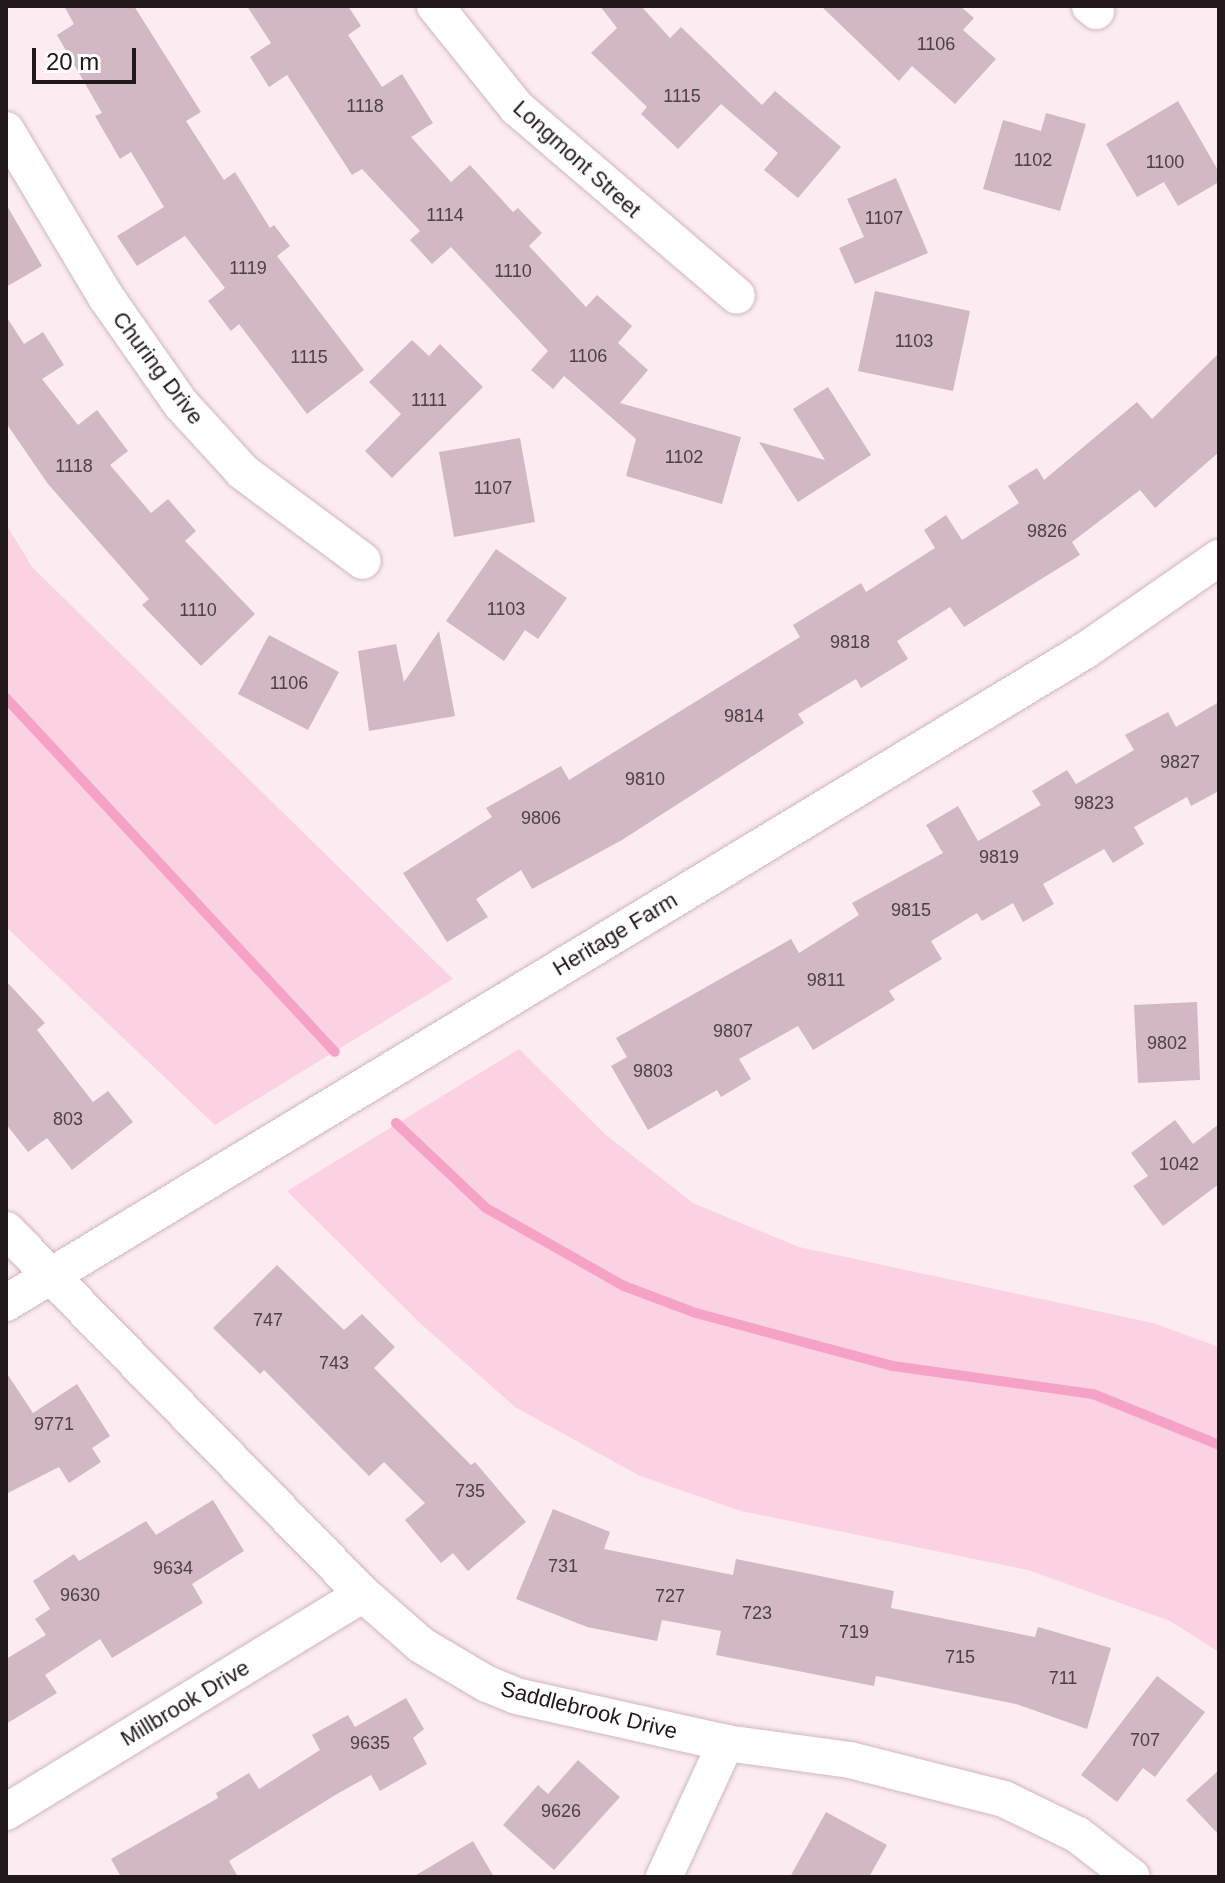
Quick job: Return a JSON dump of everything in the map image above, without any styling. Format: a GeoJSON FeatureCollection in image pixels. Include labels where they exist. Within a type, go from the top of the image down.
{"type":"FeatureCollection","features":[{"type":"Feature","properties":{"kind":"street","name":"Longmont Street"},"geometry":{"type":"LineString","coordinates":[[435,6],[472,58],[528,118],[737,296]]}},
{"type":"Feature","properties":{"kind":"street","name":"Churing Drive"},"geometry":{"type":"LineString","coordinates":[[6,130],[106,297],[181,404],[243,472],[363,561]]}},
{"type":"Feature","properties":{"kind":"street","name":"Heritage Farm"},"geometry":{"type":"LineString","coordinates":[[6,1303],[1086,650],[1219,558]]}},
{"type":"Feature","properties":{"kind":"street","name":"Saddlebrook Drive"},"geometry":{"type":"LineString","coordinates":[[6,1230],[363,1594],[421,1645],[487,1684],[516,1696],[726,1743],[850,1760],[1004,1799],[1078,1835],[1132,1877]]}},
{"type":"Feature","properties":{"kind":"street","name":"Millbrook Drive"},"geometry":{"type":"LineString","coordinates":[[6,1812],[363,1594]]}},
{"type":"Feature","properties":{"kind":"street"},"geometry":{"type":"LineString","coordinates":[[664,1877],[726,1743]]}},
{"type":"Feature","properties":{"kind":"shaded area"},"geometry":{"type":"Polygon","coordinates":[[[6,524],[32,567],[453,979],[215,1125],[6,927],[6,524]]]}},
{"type":"Feature","properties":{"kind":"shaded area"},"geometry":{"type":"Polygon","coordinates":[[[519,1049],[606,1135],[693,1203],[799,1247],[1153,1323],[1219,1347],[1219,1652],[1170,1621],[1028,1570],[741,1511],[640,1476],[515,1407],[421,1324],[287,1191],[519,1049]]]}},
{"type":"Feature","properties":{"kind":"building"},"geometry":{"type":"Polygon","coordinates":[[[64,6],[134,6],[201,112],[186,121],[224,180],[235,172],[270,228],[274,225],[290,246],[277,256],[364,370],[307,414],[239,324],[231,331],[208,301],[225,288],[185,236],[137,266],[117,236],[164,207],[131,152],[120,159],[95,116],[102,113],[57,35],[74,24],[64,6]]]}},
{"type":"Feature","properties":{"kind":"building"},"geometry":{"type":"Polygon","coordinates":[[[247,6],[348,6],[361,26],[348,35],[382,87],[402,74],[433,123],[411,137],[451,182],[470,165],[513,212],[518,208],[542,233],[529,246],[586,307],[597,295],[632,326],[618,343],[648,370],[620,403],[741,437],[722,504],[626,476],[636,439],[564,376],[553,389],[531,370],[548,351],[451,247],[432,264],[410,240],[420,231],[362,169],[352,175],[287,75],[269,87],[250,57],[271,43],[247,6]]]}},
{"type":"Feature","properties":{"kind":"building"},"geometry":{"type":"Polygon","coordinates":[[[600,6],[641,6],[670,38],[681,27],[762,105],[775,91],[841,147],[798,198],[764,170],[778,153],[721,104],[678,149],[641,114],[647,107],[591,53],[617,28],[600,6]]]}},
{"type":"Feature","properties":{"kind":"building"},"geometry":{"type":"Polygon","coordinates":[[[821,6],[960,6],[974,18],[963,30],[996,59],[955,104],[912,66],[899,81],[821,6]]]}},
{"type":"Feature","properties":{"kind":"building"},"geometry":{"type":"Polygon","coordinates":[[[1178,101],[1219,172],[1219,182],[1178,206],[1164,182],[1137,197],[1106,144],[1178,101]]]}},
{"type":"Feature","properties":{"kind":"building"},"geometry":{"type":"Polygon","coordinates":[[[1046,113],[1086,124],[1060,211],[983,189],[1003,120],[1041,131],[1046,113]]]}},
{"type":"Feature","properties":{"kind":"building"},"geometry":{"type":"Polygon","coordinates":[[[896,178],[928,253],[855,284],[839,248],[864,237],[847,199],[896,178]]]}},
{"type":"Feature","properties":{"kind":"building"},"geometry":{"type":"Polygon","coordinates":[[[6,204],[42,266],[6,287],[6,204]]]}},
{"type":"Feature","properties":{"kind":"building"},"geometry":{"type":"Polygon","coordinates":[[[875,291],[970,311],[953,391],[858,371],[875,291]]]}},
{"type":"Feature","properties":{"kind":"building"},"geometry":{"type":"Polygon","coordinates":[[[6,316],[24,344],[43,332],[64,365],[42,379],[78,425],[97,410],[128,451],[110,465],[151,513],[168,499],[196,531],[185,541],[255,614],[201,666],[142,605],[149,599],[48,484],[6,423],[6,316]]]}},
{"type":"Feature","properties":{"kind":"building"},"geometry":{"type":"Polygon","coordinates":[[[412,340],[429,356],[440,344],[483,387],[392,478],[365,451],[401,414],[369,382],[412,340]]]}},
{"type":"Feature","properties":{"kind":"building"},"geometry":{"type":"Polygon","coordinates":[[[1219,353],[1219,452],[1155,508],[1140,490],[1072,542],[1080,555],[964,627],[950,607],[897,641],[908,659],[861,688],[856,679],[798,714],[804,723],[622,840],[532,889],[521,870],[476,899],[488,917],[447,942],[403,873],[492,817],[486,808],[561,766],[569,780],[800,637],[793,625],[861,583],[866,592],[935,548],[924,530],[946,515],[962,540],[1019,503],[1008,486],[1037,468],[1044,480],[1137,402],[1152,419],[1219,353]]]}},
{"type":"Feature","properties":{"kind":"building"},"geometry":{"type":"Polygon","coordinates":[[[828,387],[871,455],[798,502],[759,442],[825,460],[793,409],[828,387]]]}},
{"type":"Feature","properties":{"kind":"building"},"geometry":{"type":"Polygon","coordinates":[[[520,438],[535,522],[454,537],[439,452],[520,438]]]}},
{"type":"Feature","properties":{"kind":"building"},"geometry":{"type":"Polygon","coordinates":[[[496,549],[567,598],[538,639],[525,630],[504,661],[446,621],[496,549]]]}},
{"type":"Feature","properties":{"kind":"building"},"geometry":{"type":"Polygon","coordinates":[[[439,631],[455,716],[369,731],[358,651],[396,644],[404,682],[439,631]]]}},
{"type":"Feature","properties":{"kind":"building"},"geometry":{"type":"Polygon","coordinates":[[[269,635],[339,672],[308,730],[238,694],[269,635]]]}},
{"type":"Feature","properties":{"kind":"building"},"geometry":{"type":"Polygon","coordinates":[[[1219,702],[1219,791],[1191,806],[1187,797],[1134,827],[1144,844],[1113,863],[1104,849],[1043,884],[1054,904],[1023,922],[1013,903],[982,921],[977,913],[931,941],[942,959],[889,991],[895,1000],[813,1050],[798,1026],[739,1059],[751,1079],[721,1097],[717,1090],[648,1130],[611,1066],[627,1057],[616,1038],[791,939],[799,953],[859,915],[852,903],[943,853],[926,825],[958,806],[978,841],[1041,805],[1032,791],[1067,770],[1076,784],[1134,750],[1125,735],[1168,712],[1176,727],[1219,702]]]}},
{"type":"Feature","properties":{"kind":"building"},"geometry":{"type":"Polygon","coordinates":[[[6,981],[45,1023],[37,1030],[93,1102],[108,1091],[133,1122],[72,1170],[47,1138],[28,1152],[6,1124],[6,981]]]}},
{"type":"Feature","properties":{"kind":"building"},"geometry":{"type":"Polygon","coordinates":[[[1197,1002],[1200,1080],[1138,1083],[1134,1005],[1197,1002]]]}},
{"type":"Feature","properties":{"kind":"building"},"geometry":{"type":"Polygon","coordinates":[[[1175,1120],[1193,1144],[1219,1124],[1219,1184],[1163,1226],[1133,1186],[1148,1176],[1131,1153],[1175,1120]]]}},
{"type":"Feature","properties":{"kind":"building"},"geometry":{"type":"Polygon","coordinates":[[[277,1265],[344,1330],[362,1314],[395,1347],[374,1368],[471,1465],[475,1462],[526,1522],[468,1571],[453,1553],[441,1563],[405,1520],[425,1503],[384,1462],[369,1476],[264,1370],[260,1374],[213,1328],[277,1265]]]}},
{"type":"Feature","properties":{"kind":"building"},"geometry":{"type":"Polygon","coordinates":[[[6,1372],[33,1413],[77,1384],[110,1436],[92,1448],[101,1462],[69,1483],[59,1467],[6,1494],[6,1372]]]}},
{"type":"Feature","properties":{"kind":"building"},"geometry":{"type":"Polygon","coordinates":[[[213,1500],[244,1551],[192,1584],[203,1603],[112,1658],[100,1639],[45,1675],[57,1693],[6,1724],[6,1659],[46,1635],[35,1619],[50,1609],[33,1581],[74,1554],[79,1561],[146,1521],[156,1535],[213,1500]]]}},
{"type":"Feature","properties":{"kind":"building"},"geometry":{"type":"Polygon","coordinates":[[[553,1509],[610,1532],[604,1549],[733,1575],[736,1559],[894,1591],[891,1608],[1035,1637],[1038,1627],[1111,1648],[1087,1729],[1016,1704],[876,1676],[874,1686],[716,1655],[721,1631],[662,1620],[657,1641],[587,1627],[516,1599],[553,1509]]]}},
{"type":"Feature","properties":{"kind":"building"},"geometry":{"type":"Polygon","coordinates":[[[1157,1676],[1205,1712],[1155,1777],[1143,1768],[1117,1802],[1081,1775],[1157,1676]]]}},
{"type":"Feature","properties":{"kind":"building"},"geometry":{"type":"Polygon","coordinates":[[[406,1698],[424,1729],[413,1738],[427,1764],[380,1791],[371,1775],[337,1794],[229,1861],[238,1877],[121,1877],[111,1859],[218,1798],[216,1793],[249,1773],[259,1789],[320,1750],[312,1735],[348,1715],[355,1727],[406,1698]]]}},
{"type":"Feature","properties":{"kind":"building"},"geometry":{"type":"Polygon","coordinates":[[[578,1760],[620,1797],[554,1870],[503,1825],[538,1785],[548,1794],[578,1760]]]}},
{"type":"Feature","properties":{"kind":"building"},"geometry":{"type":"Polygon","coordinates":[[[1219,1770],[1219,1835],[1186,1800],[1219,1770]]]}},
{"type":"Feature","properties":{"kind":"building"},"geometry":{"type":"Polygon","coordinates":[[[826,1812],[887,1845],[869,1877],[790,1877],[826,1812]]]}},
{"type":"Feature","properties":{"kind":"building"},"geometry":{"type":"Polygon","coordinates":[[[473,1841],[494,1877],[413,1877],[473,1841]]]}},
{"type":"Feature","properties":{"kind":"waterway"},"geometry":{"type":"LineString","coordinates":[[6,698],[335,1052]]}},
{"type":"Feature","properties":{"kind":"waterway"},"geometry":{"type":"LineString","coordinates":[[396,1123],[486,1208],[624,1286],[696,1313],[893,1366],[1093,1394],[1219,1445]]}}]}
